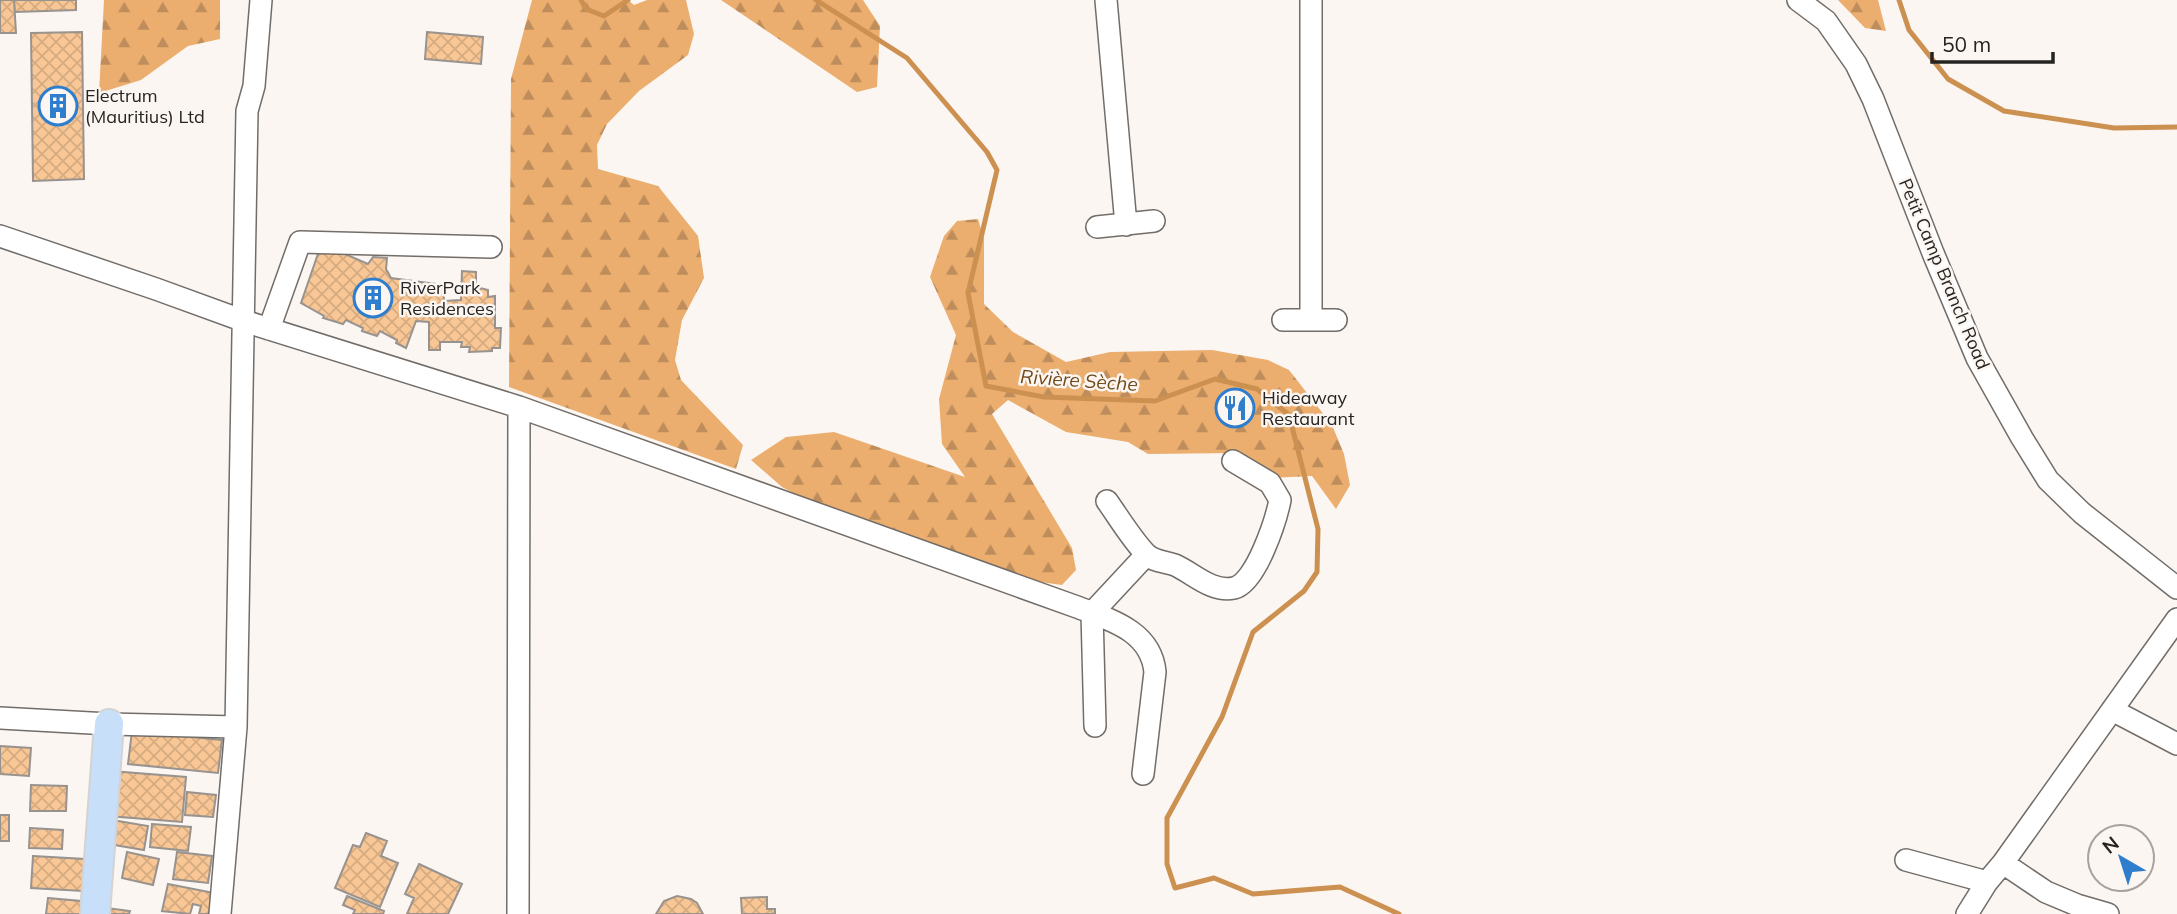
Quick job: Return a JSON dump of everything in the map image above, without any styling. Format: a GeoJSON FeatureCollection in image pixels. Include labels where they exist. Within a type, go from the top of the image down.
{"type":"FeatureCollection","features":[{"type":"Feature","properties":{"kind":"main road"},"geometry":{"type":"LineString","coordinates":[[95,914],[109,724]]}},
{"type":"Feature","properties":{"kind":"street"},"geometry":{"type":"LineString","coordinates":[[220,914],[236,727],[247,111],[254,86],[261,0]]}},
{"type":"Feature","properties":{"kind":"street"},"geometry":{"type":"LineString","coordinates":[[1106,0],[1126,225]]}},
{"type":"Feature","properties":{"kind":"street"},"geometry":{"type":"LineString","coordinates":[[1311,0],[1311,320]]}},
{"type":"Feature","properties":{"kind":"street","name":"Petit Camp Branch Road"},"geometry":{"type":"LineString","coordinates":[[1798,0],[1826,21],[1856,64],[1873,99],[1977,358],[2049,480],[2082,513],[2177,588]]}},
{"type":"Feature","properties":{"kind":"street"},"geometry":{"type":"LineString","coordinates":[[1097,227],[1154,221]]}},
{"type":"Feature","properties":{"kind":"street"},"geometry":{"type":"LineString","coordinates":[[0,236],[244,321],[519,407],[1126,627],[1139,636],[1153,659],[1155,672],[1143,774]]}},
{"type":"Feature","properties":{"kind":"street"},"geometry":{"type":"LineString","coordinates":[[269,329],[300,243],[491,247]]}},
{"type":"Feature","properties":{"kind":"street"},"geometry":{"type":"LineString","coordinates":[[1283,320],[1336,320]]}},
{"type":"Feature","properties":{"kind":"street"},"geometry":{"type":"LineString","coordinates":[[518,914],[519,407]]}},
{"type":"Feature","properties":{"kind":"street"},"geometry":{"type":"LineString","coordinates":[[1107,501],[1146,555],[1156,561],[1173,564],[1218,588],[1235,588],[1246,581],[1274,524],[1280,500],[1270,483],[1233,461]]}},
{"type":"Feature","properties":{"kind":"street"},"geometry":{"type":"LineString","coordinates":[[1095,726],[1092,613],[1146,555]]}},
{"type":"Feature","properties":{"kind":"street"},"geometry":{"type":"LineString","coordinates":[[1967,914],[1987,882],[2177,619]]}},
{"type":"Feature","properties":{"kind":"street"},"geometry":{"type":"LineString","coordinates":[[2112,710],[2177,744]]}},
{"type":"Feature","properties":{"kind":"street"},"geometry":{"type":"LineString","coordinates":[[0,718],[236,727]]}},
{"type":"Feature","properties":{"kind":"street"},"geometry":{"type":"LineString","coordinates":[[1906,860],[1987,882]]}},
{"type":"Feature","properties":{"kind":"street"},"geometry":{"type":"LineString","coordinates":[[2003,863],[2046,892],[2108,914]]}},
{"type":"Feature","properties":{"kind":"green space"},"geometry":{"type":"Polygon","coordinates":[[[104,0],[220,0],[220,39],[188,46],[141,80],[99,93],[104,0]]]}},
{"type":"Feature","properties":{"kind":"green space"},"geometry":{"type":"Polygon","coordinates":[[[532,0],[628,0],[634,5],[647,0],[686,0],[694,34],[688,55],[639,91],[607,124],[597,145],[598,169],[658,186],[698,236],[704,278],[682,320],[675,360],[681,380],[743,445],[736,469],[509,387],[511,79],[532,0]]]}},
{"type":"Feature","properties":{"kind":"green space"},"geometry":{"type":"Polygon","coordinates":[[[721,0],[863,0],[880,26],[877,87],[857,92],[721,0]]]}},
{"type":"Feature","properties":{"kind":"green space"},"geometry":{"type":"Polygon","coordinates":[[[1838,0],[1878,0],[1886,31],[1865,28],[1838,0]]]}},
{"type":"Feature","properties":{"kind":"green space"},"geometry":{"type":"Polygon","coordinates":[[[978,219],[984,239],[984,304],[1013,332],[1066,362],[1110,352],[1212,350],[1268,360],[1289,370],[1332,425],[1344,454],[1350,485],[1336,509],[1312,476],[1269,478],[1235,453],[1148,454],[1128,442],[1066,432],[1008,400],[992,414],[1072,548],[1076,570],[1062,585],[1018,579],[837,517],[782,487],[751,460],[786,437],[834,432],[965,477],[942,444],[939,399],[956,335],[930,277],[944,236],[957,221],[978,219]]]}},
{"type":"Feature","properties":{"kind":"building"},"geometry":{"type":"Polygon","coordinates":[[[0,0],[14,0],[16,33],[0,33],[0,0]]]}},
{"type":"Feature","properties":{"kind":"building"},"geometry":{"type":"Polygon","coordinates":[[[14,0],[76,0],[76,10],[15,12],[14,0]]]}},
{"type":"Feature","properties":{"kind":"building","name":"Electrum (Mauritius) Ltd"},"geometry":{"type":"Polygon","coordinates":[[[82,32],[84,179],[33,181],[31,33],[82,32]]]}},
{"type":"Feature","properties":{"kind":"building"},"geometry":{"type":"Polygon","coordinates":[[[427,32],[483,37],[481,64],[425,59],[427,32]]]}},
{"type":"Feature","properties":{"kind":"building","name":"RiverPark Residences"},"geometry":{"type":"Polygon","coordinates":[[[320,248],[344,249],[345,254],[368,264],[373,257],[387,258],[386,269],[391,278],[443,285],[444,301],[461,300],[462,271],[476,272],[476,287],[488,290],[488,297],[495,296],[495,328],[501,328],[500,348],[469,352],[470,347],[461,347],[462,342],[440,342],[440,350],[429,350],[429,322],[416,321],[406,348],[380,331],[377,336],[362,331],[363,328],[346,320],[343,324],[323,318],[324,316],[301,303],[320,248]]]}},
{"type":"Feature","properties":{"kind":"building"},"geometry":{"type":"Polygon","coordinates":[[[132,731],[222,740],[218,773],[128,764],[132,731]]]}},
{"type":"Feature","properties":{"kind":"building"},"geometry":{"type":"Polygon","coordinates":[[[0,746],[31,748],[29,776],[0,774],[0,746]]]}},
{"type":"Feature","properties":{"kind":"building"},"geometry":{"type":"Polygon","coordinates":[[[111,771],[186,777],[182,822],[108,816],[111,771]]]}},
{"type":"Feature","properties":{"kind":"building"},"geometry":{"type":"Polygon","coordinates":[[[31,785],[67,786],[66,811],[30,811],[31,785]]]}},
{"type":"Feature","properties":{"kind":"building"},"geometry":{"type":"Polygon","coordinates":[[[187,792],[216,795],[213,817],[185,815],[187,792]]]}},
{"type":"Feature","properties":{"kind":"building"},"geometry":{"type":"Polygon","coordinates":[[[0,815],[9,815],[9,841],[0,841],[0,815]]]}},
{"type":"Feature","properties":{"kind":"building"},"geometry":{"type":"Polygon","coordinates":[[[112,820],[148,826],[144,850],[108,844],[112,820]]]}},
{"type":"Feature","properties":{"kind":"building"},"geometry":{"type":"Polygon","coordinates":[[[152,824],[191,827],[188,851],[150,847],[152,824]]]}},
{"type":"Feature","properties":{"kind":"building"},"geometry":{"type":"Polygon","coordinates":[[[30,828],[63,830],[62,849],[29,848],[30,828]]]}},
{"type":"Feature","properties":{"kind":"building"},"geometry":{"type":"Polygon","coordinates":[[[366,833],[387,841],[381,856],[398,863],[380,907],[335,888],[353,845],[360,847],[366,833]]]}},
{"type":"Feature","properties":{"kind":"building"},"geometry":{"type":"Polygon","coordinates":[[[127,852],[159,859],[153,885],[122,878],[127,852]]]}},
{"type":"Feature","properties":{"kind":"building"},"geometry":{"type":"Polygon","coordinates":[[[177,852],[212,856],[208,883],[173,879],[177,852]]]}},
{"type":"Feature","properties":{"kind":"building"},"geometry":{"type":"Polygon","coordinates":[[[33,856],[85,859],[83,891],[31,888],[33,856]]]}},
{"type":"Feature","properties":{"kind":"building"},"geometry":{"type":"Polygon","coordinates":[[[419,864],[462,884],[448,914],[407,914],[414,898],[405,894],[419,864]]]}},
{"type":"Feature","properties":{"kind":"building"},"geometry":{"type":"Polygon","coordinates":[[[168,884],[214,893],[210,914],[199,914],[201,906],[193,904],[190,914],[162,911],[168,884]]]}},
{"type":"Feature","properties":{"kind":"building"},"geometry":{"type":"Polygon","coordinates":[[[347,896],[384,911],[383,914],[353,914],[355,910],[343,905],[347,896]]]}},
{"type":"Feature","properties":{"kind":"building"},"geometry":{"type":"Polygon","coordinates":[[[677,896],[697,903],[703,914],[656,914],[664,901],[677,896]]]}},
{"type":"Feature","properties":{"kind":"building"},"geometry":{"type":"Polygon","coordinates":[[[767,897],[767,909],[775,909],[775,914],[742,914],[741,898],[767,897]]]}},
{"type":"Feature","properties":{"kind":"building"},"geometry":{"type":"Polygon","coordinates":[[[48,898],[81,901],[80,914],[46,914],[48,898]]]}},
{"type":"Feature","properties":{"kind":"building"},"geometry":{"type":"Polygon","coordinates":[[[99,907],[130,911],[129,914],[98,914],[99,907]]]}},
{"type":"Feature","properties":{"kind":"waterway","name":"Rivière Sèche"},"geometry":{"type":"LineString","coordinates":[[581,0],[586,9],[604,16],[628,0]]}},
{"type":"Feature","properties":{"kind":"waterway","name":"Rivière Sèche"},"geometry":{"type":"LineString","coordinates":[[816,0],[907,58],[987,152],[997,170],[968,293],[986,386],[1044,397],[1155,401],[1215,379],[1257,389],[1289,415],[1318,529],[1317,572],[1304,591],[1253,632],[1222,717],[1167,818],[1167,864],[1175,888],[1214,878],[1253,894],[1340,887],[1399,914]]}},
{"type":"Feature","properties":{"kind":"waterway"},"geometry":{"type":"LineString","coordinates":[[1899,0],[1909,30],[1948,79],[2004,111],[2114,128],[2177,127]]}},
{"type":"Feature","properties":{"kind":"place","name":"Electrum (Mauritius) Ltd"},"geometry":{"type":"Point","coordinates":[58,106]}},
{"type":"Feature","properties":{"kind":"place","name":"RiverPark Residences"},"geometry":{"type":"Point","coordinates":[373,298]}},
{"type":"Feature","properties":{"kind":"place","name":"Hideaway Restaurant"},"geometry":{"type":"Point","coordinates":[1235,408]}}]}
